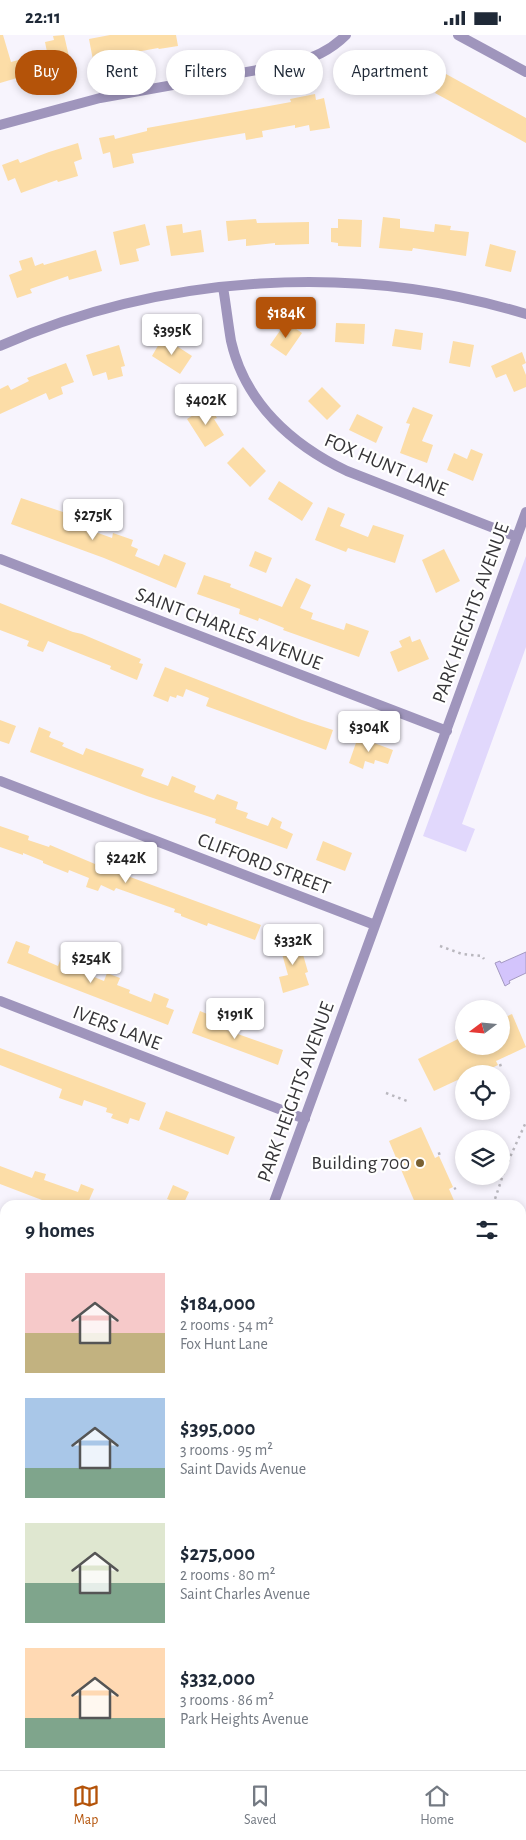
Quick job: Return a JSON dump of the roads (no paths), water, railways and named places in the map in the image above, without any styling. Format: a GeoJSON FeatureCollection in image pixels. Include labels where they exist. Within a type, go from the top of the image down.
{"type":"FeatureCollection","features":[{"type":"Feature","properties":{"kind":"street"},"geometry":{"type":"LineString","coordinates":[[0,125],[100,98],[311,59],[324,53],[346,35]]}},
{"type":"Feature","properties":{"kind":"street"},"geometry":{"type":"LineString","coordinates":[[458,35],[526,72]]}},
{"type":"Feature","properties":{"kind":"street"},"geometry":{"type":"LineString","coordinates":[[0,346],[50,326],[111,307],[179,293],[280,282],[356,283],[456,297],[526,314]]}},
{"type":"Feature","properties":{"kind":"street","name":"FOX HUNT LANE"},"geometry":{"type":"LineString","coordinates":[[223,287],[232,342],[239,365],[249,386],[262,406],[288,435],[322,459],[347,471],[517,537]]}},
{"type":"Feature","properties":{"kind":"street","name":"PARK HEIGHTS AVENUE"},"geometry":{"type":"LineString","coordinates":[[275,1200],[526,512]]}},
{"type":"Feature","properties":{"kind":"street","name":"SAINT CHARLES AVENUE"},"geometry":{"type":"LineString","coordinates":[[0,559],[447,731]]}},
{"type":"Feature","properties":{"kind":"street","name":"CLIFFORD STREET"},"geometry":{"type":"LineString","coordinates":[[0,781],[375,925]]}},
{"type":"Feature","properties":{"kind":"street","name":"IVERS LANE"},"geometry":{"type":"LineString","coordinates":[[0,1001],[304,1119]]}},
{"type":"Feature","properties":{"kind":"place","name":"Building 700"},"geometry":{"type":"Point","coordinates":[420,1163]}}]}
